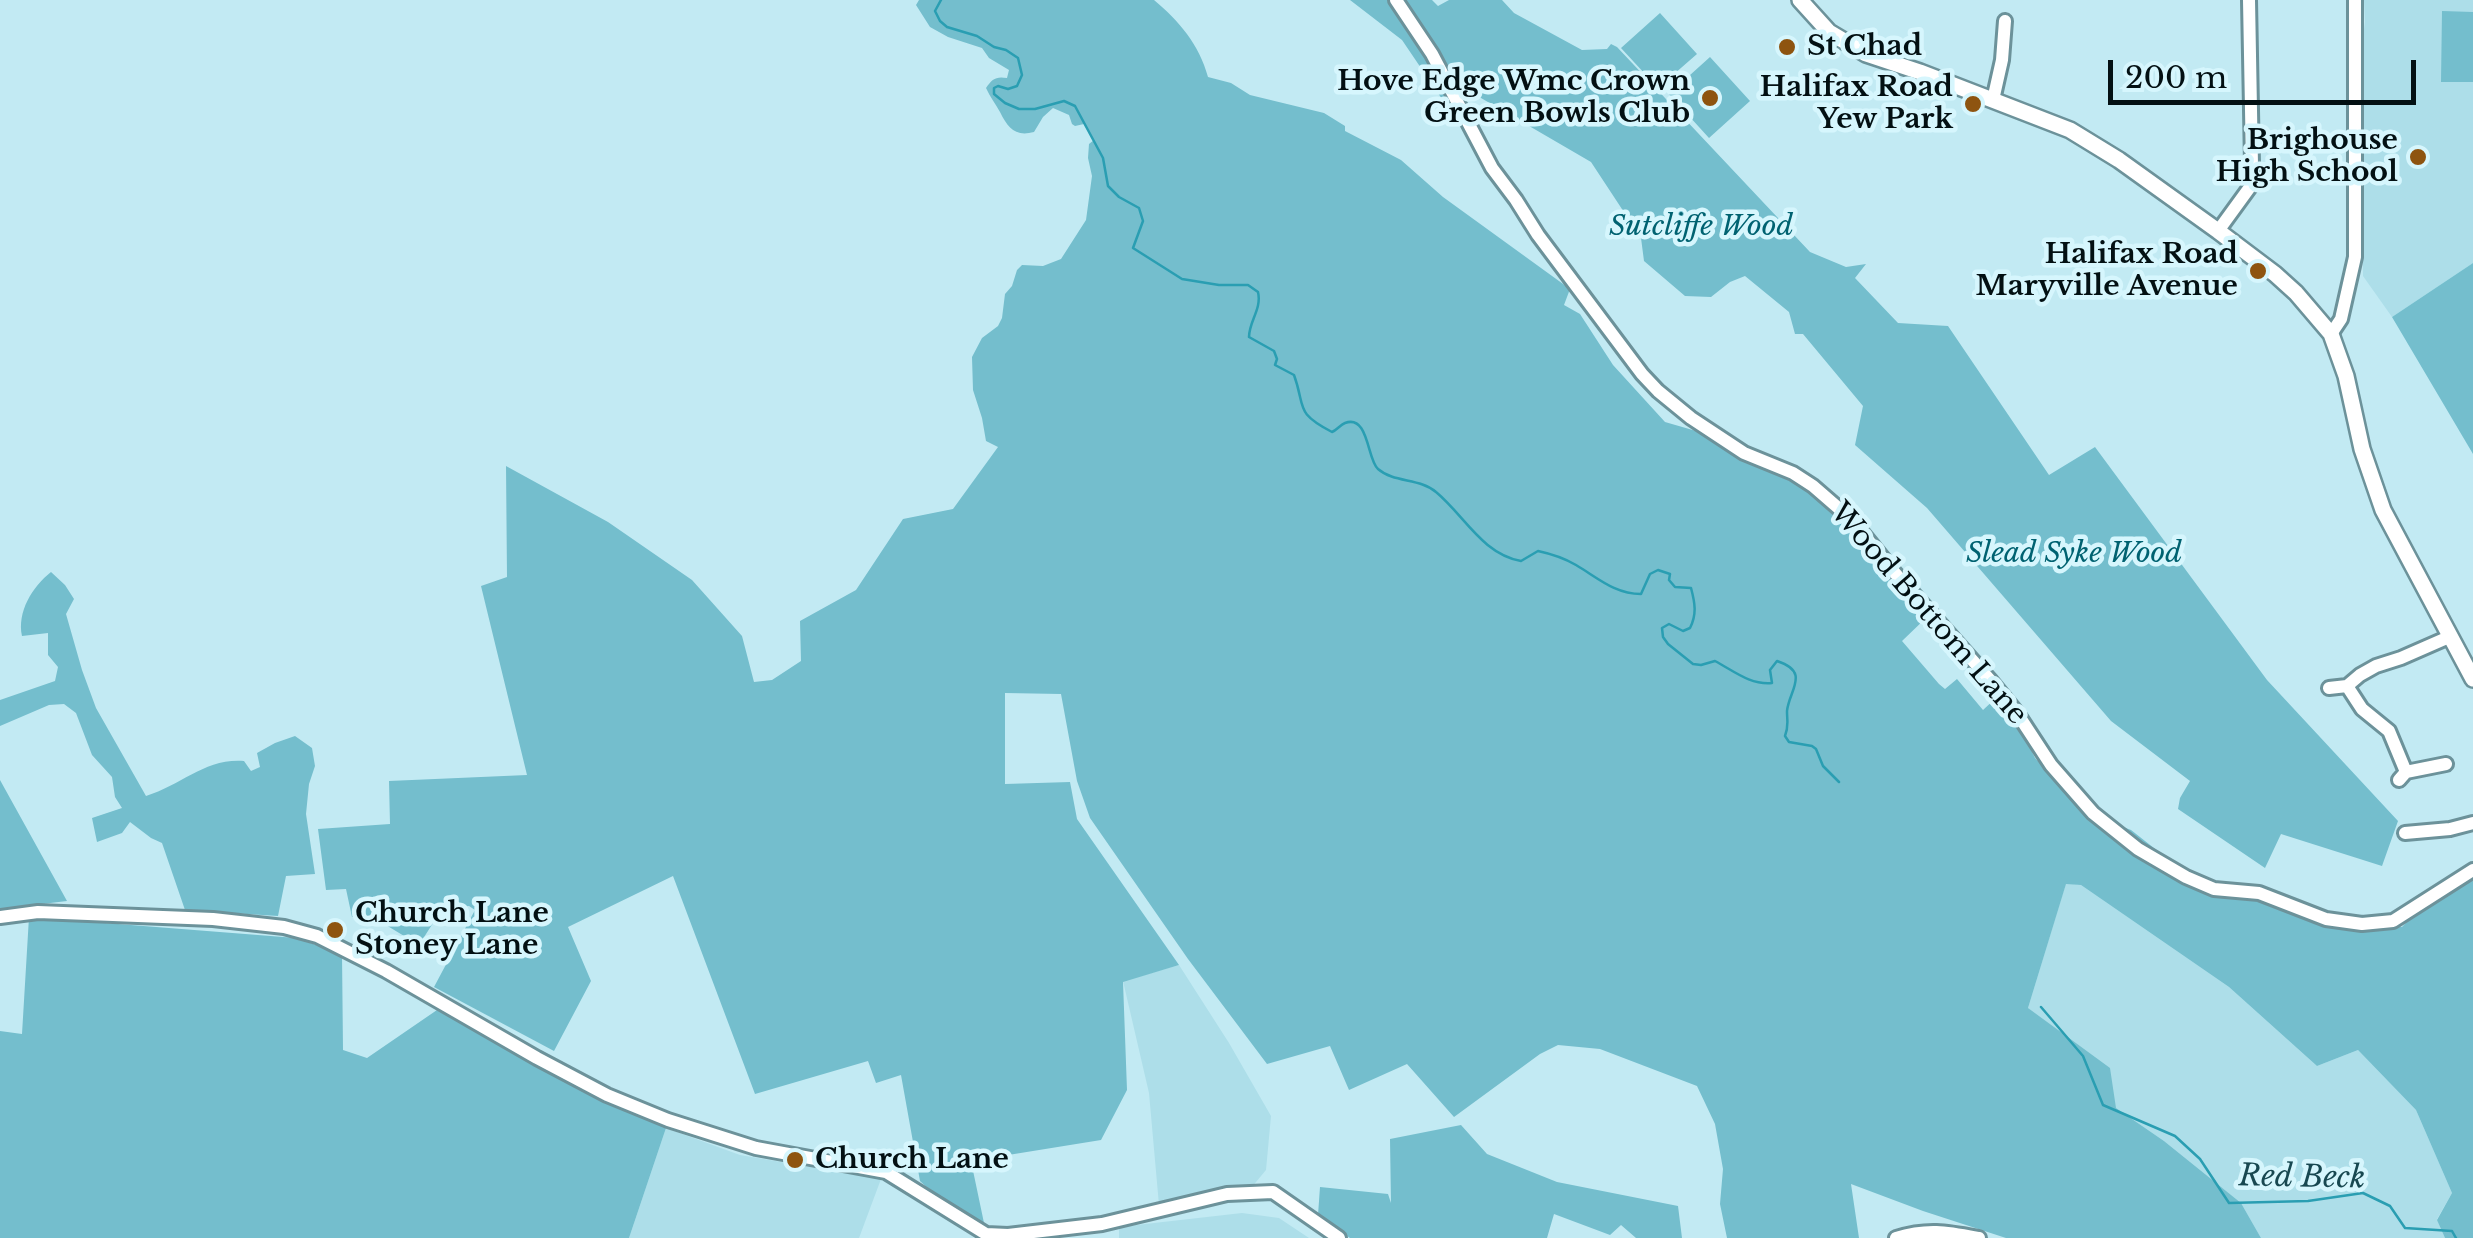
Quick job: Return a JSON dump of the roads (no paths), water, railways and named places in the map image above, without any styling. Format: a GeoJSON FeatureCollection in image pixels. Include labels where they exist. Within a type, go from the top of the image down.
{"type":"FeatureCollection","features":[{"type":"Feature","properties":{"kind":"main road"},"geometry":{"type":"LineString","coordinates":[[1800,0],[1829,32],[1866,54],[2070,130],[2120,160],[2296,292],[2331,334],[2383,510],[2473,679]]}},
{"type":"Feature","properties":{"kind":"street","name":"Wood Bottom Lane"},"geometry":{"type":"LineString","coordinates":[[1396,0],[1432,54],[1492,168],[1642,374],[1691,418],[1744,453],[1814,486],[1851,519],[1990,680],[2051,765],[2093,814],[2138,849],[2186,877],[2214,889],[2259,894],[2326,919],[2362,924],[2393,921],[2473,870]]}},
{"type":"Feature","properties":{"kind":"street"},"geometry":{"type":"LineString","coordinates":[[2218,232],[2250,188],[2249,0]]}},
{"type":"Feature","properties":{"kind":"street"},"geometry":{"type":"LineString","coordinates":[[2331,334],[2342,319],[2355,257],[2355,0]]}},
{"type":"Feature","properties":{"kind":"street"},"geometry":{"type":"LineString","coordinates":[[1993,100],[2002,60],[2004,21]]}},
{"type":"Feature","properties":{"kind":"street"},"geometry":{"type":"LineString","coordinates":[[2329,688],[2348,686],[2376,666],[2449,636]]}},
{"type":"Feature","properties":{"kind":"street"},"geometry":{"type":"LineString","coordinates":[[2348,686],[2362,709],[2389,731],[2403,776],[2446,764]]}},
{"type":"Feature","properties":{"kind":"street"},"geometry":{"type":"LineString","coordinates":[[2405,833],[2473,823]]}},
{"type":"Feature","properties":{"kind":"street"},"geometry":{"type":"LineString","coordinates":[[0,917],[38,912],[213,919],[284,927],[318,936],[606,1095],[756,1148],[886,1172],[986,1234],[1102,1224],[1227,1194],[1273,1192],[1339,1238]]}},
{"type":"Feature","properties":{"kind":"street"},"geometry":{"type":"LineString","coordinates":[[1896,1238],[1944,1230],[1979,1238]]}},
{"type":"Feature","properties":{"kind":"waterway","name":"Red Beck"},"geometry":{"type":"LineString","coordinates":[[941,0],[935,11],[947,27],[977,36],[1018,58],[1022,75],[1017,86],[994,88],[994,94],[1005,103],[1019,109],[1064,101],[1075,106],[1103,158],[1108,186],[1139,208],[1143,221],[1133,248],[1182,279],[1248,285],[1258,292],[1249,337],[1274,351],[1275,365],[1294,375],[1306,414],[1332,432],[1345,423],[1359,425],[1378,469],[1430,488],[1484,542],[1507,557],[1521,561],[1538,551],[1548,553],[1632,593],[1641,594],[1650,574],[1658,570],[1670,574],[1669,580],[1675,587],[1691,588],[1695,608],[1690,628],[1683,631],[1669,624],[1662,628],[1668,644],[1693,664],[1715,661],[1756,682],[1772,683],[1770,670],[1777,661],[1787,665],[1796,682],[1787,711],[1785,736],[1789,742],[1816,749],[1823,766],[1839,782]]}},
{"type":"Feature","properties":{"kind":"waterway","name":"Red Beck"},"geometry":{"type":"LineString","coordinates":[[2041,1007],[2083,1056],[2103,1105],[2175,1136],[2200,1159],[2229,1203],[2308,1201],[2363,1193],[2390,1206],[2405,1228],[2452,1231],[2456,1238]]}},
{"type":"Feature","properties":{"kind":"place","name":"St Chad"},"geometry":{"type":"Point","coordinates":[1787,47]}},
{"type":"Feature","properties":{"kind":"place","name":"Hove Edge Wmc Crown Green Bowls Club"},"geometry":{"type":"Point","coordinates":[1710,98]}},
{"type":"Feature","properties":{"kind":"place","name":"Halifax Road Yew Park"},"geometry":{"type":"Point","coordinates":[1973,104]}},
{"type":"Feature","properties":{"kind":"place","name":"Brighouse High School"},"geometry":{"type":"Point","coordinates":[2418,157]}},
{"type":"Feature","properties":{"kind":"place","name":"Halifax Road Maryville Avenue"},"geometry":{"type":"Point","coordinates":[2258,271]}},
{"type":"Feature","properties":{"kind":"place","name":"Church Lane Stoney Lane"},"geometry":{"type":"Point","coordinates":[335,930]}},
{"type":"Feature","properties":{"kind":"place","name":"Church Lane"},"geometry":{"type":"Point","coordinates":[795,1160]}},
{"type":"Feature","properties":{"kind":"park label","name":"Sutcliffe Wood"},"geometry":{"type":"Point","coordinates":[1701,227]}},
{"type":"Feature","properties":{"kind":"park label","name":"Slead Syke Wood"},"geometry":{"type":"Point","coordinates":[2074,554]}}]}
